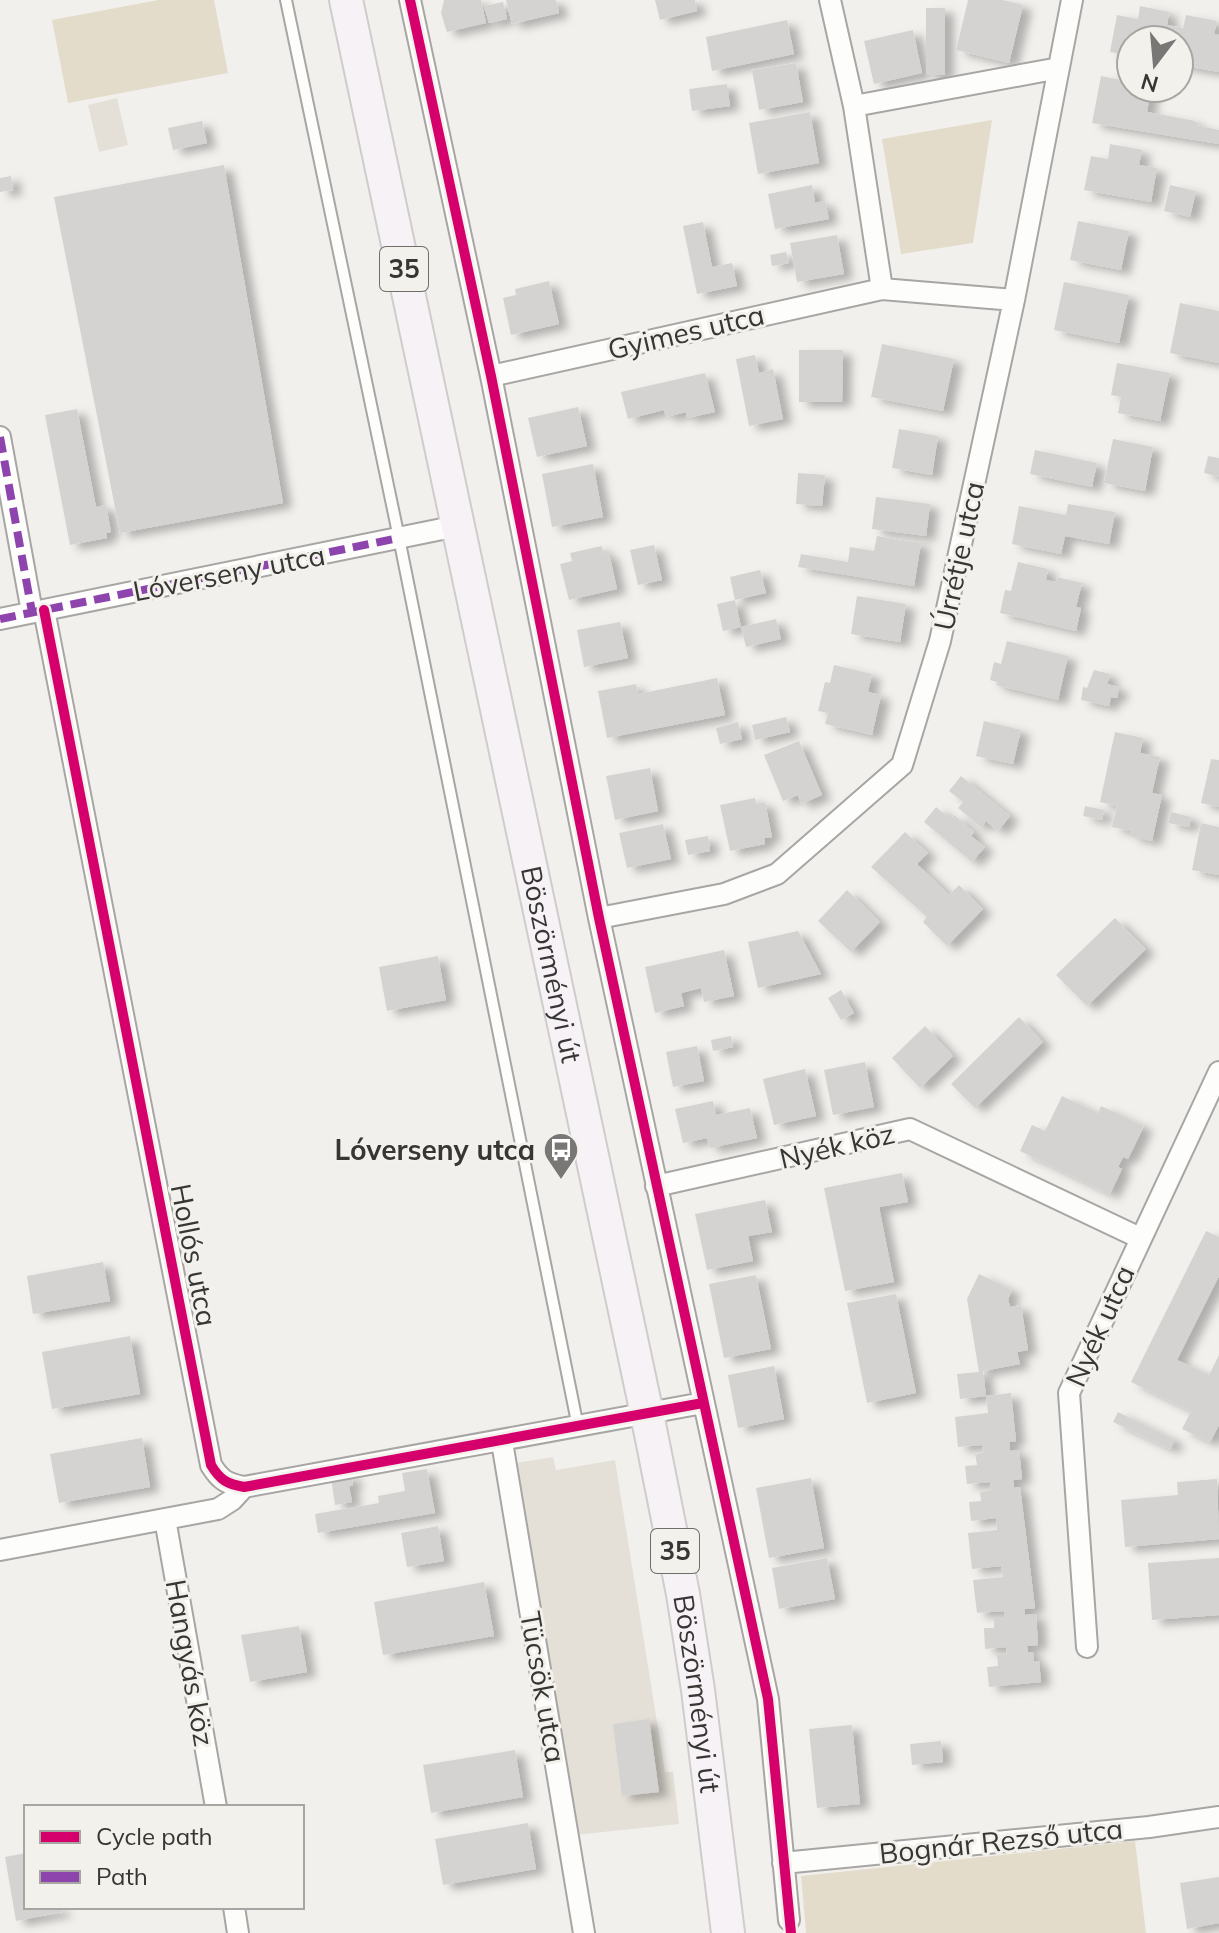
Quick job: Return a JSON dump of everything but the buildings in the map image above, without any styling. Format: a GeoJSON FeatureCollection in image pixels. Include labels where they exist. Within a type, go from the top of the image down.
{"type":"FeatureCollection","features":[{"type":"Feature","properties":{"kind":"main road","name":"Böszörményi út"},"geometry":{"type":"LineString","coordinates":[[346,0],[647,1414],[692,1649],[728,1933]]}},
{"type":"Feature","properties":{"kind":"street"},"geometry":{"type":"LineString","coordinates":[[410,0],[491,376],[599,918],[768,1699],[789,1920]]}},
{"type":"Feature","properties":{"kind":"street"},"geometry":{"type":"LineString","coordinates":[[830,0],[854,106],[882,289]]}},
{"type":"Feature","properties":{"kind":"street","name":"Úrrétje utca"},"geometry":{"type":"LineString","coordinates":[[599,918],[724,894],[777,874],[902,765],[940,641],[1014,300],[1072,0]]}},
{"type":"Feature","properties":{"kind":"street"},"geometry":{"type":"LineString","coordinates":[[854,106],[1059,68]]}},
{"type":"Feature","properties":{"kind":"street","name":"Gyimes utca"},"geometry":{"type":"LineString","coordinates":[[491,376],[882,289],[1014,300]]}},
{"type":"Feature","properties":{"kind":"street","name":"Hollós utca"},"geometry":{"type":"LineString","coordinates":[[0,437],[211,1465],[222,1481],[244,1487]]}},
{"type":"Feature","properties":{"kind":"street","name":"Lóverseny utca"},"geometry":{"type":"LineString","coordinates":[[0,619],[457,526]]}},
{"type":"Feature","properties":{"kind":"street","name":"Nyék utca"},"geometry":{"type":"LineString","coordinates":[[1087,1647],[1069,1393],[1219,1072]]}},
{"type":"Feature","properties":{"kind":"street","name":"Nyék köz"},"geometry":{"type":"LineString","coordinates":[[656,1186],[910,1129],[1140,1238]]}},
{"type":"Feature","properties":{"kind":"street"},"geometry":{"type":"LineString","coordinates":[[0,1550],[218,1509],[244,1487],[703,1403]]}},
{"type":"Feature","properties":{"kind":"street","name":"Tücsök utca"},"geometry":{"type":"LineString","coordinates":[[502,1442],[584,1933]]}},
{"type":"Feature","properties":{"kind":"street","name":"Hangyás köz"},"geometry":{"type":"LineString","coordinates":[[165,1519],[216,1805]]}},
{"type":"Feature","properties":{"kind":"street","name":"Bognár Rezső utca"},"geometry":{"type":"LineString","coordinates":[[783,1863],[1149,1827],[1219,1817]]}},
{"type":"Feature","properties":{"kind":"street"},"geometry":{"type":"LineString","coordinates":[[234,1909],[238,1933]]}},
{"type":"Feature","properties":{"kind":"lane"},"geometry":{"type":"LineString","coordinates":[[286,0],[399,538],[578,1427]]}},
{"type":"Feature","properties":{"kind":"shaded area"},"geometry":{"type":"Polygon","coordinates":[[[158,0],[214,0],[228,73],[68,103],[52,20],[158,0]]]}},
{"type":"Feature","properties":{"kind":"shaded area"},"geometry":{"type":"Polygon","coordinates":[[[117,98],[128,145],[99,152],[88,105],[117,98]]]}},
{"type":"Feature","properties":{"kind":"shaded area"},"geometry":{"type":"Polygon","coordinates":[[[992,120],[973,243],[901,254],[882,139],[992,120]]]}},
{"type":"Feature","properties":{"kind":"shaded area"},"geometry":{"type":"Polygon","coordinates":[[[553,1457],[556,1470],[615,1460],[665,1772],[673,1772],[679,1824],[575,1835],[516,1463],[553,1457]]]}},
{"type":"Feature","properties":{"kind":"shaded area"},"geometry":{"type":"Polygon","coordinates":[[[1135,1841],[1146,1933],[806,1933],[801,1876],[1135,1841]]]}},
{"type":"Feature","properties":{"kind":"marked path"},"geometry":{"type":"LineString","coordinates":[[0,437],[32,612]]}},
{"type":"Feature","properties":{"kind":"marked path"},"geometry":{"type":"LineString","coordinates":[[0,619],[399,538]]}},
{"type":"Feature","properties":{"kind":"cycle path"},"geometry":{"type":"LineString","coordinates":[[410,0],[491,376],[599,918],[768,1699],[791,1933]]}},
{"type":"Feature","properties":{"kind":"cycle path"},"geometry":{"type":"LineString","coordinates":[[44,610],[211,1465],[221,1478],[244,1487],[703,1403]]}},
{"type":"Feature","properties":{"kind":"place","name":"Lóverseny utca"},"geometry":{"type":"Point","coordinates":[561,1181]}}]}
